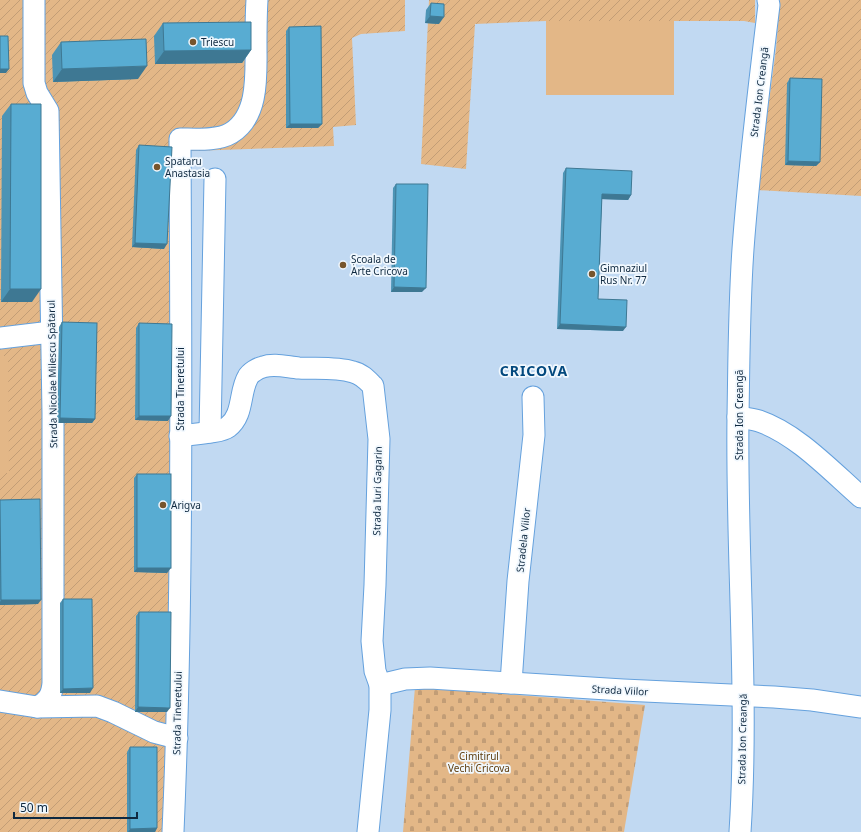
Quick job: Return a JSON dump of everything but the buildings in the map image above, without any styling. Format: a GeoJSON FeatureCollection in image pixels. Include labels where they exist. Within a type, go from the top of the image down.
{"type":"FeatureCollection","features":[{"type":"Feature","properties":{"kind":"street","name":"Strada Nicolae Milescu Spătarul"},"geometry":{"type":"LineString","coordinates":[[34,0],[34,83],[37,93],[48,111],[53,683],[52,693],[48,700],[37,707]]}},
{"type":"Feature","properties":{"kind":"street","name":"Strada Tineretului"},"geometry":{"type":"LineString","coordinates":[[173,832],[177,738],[180,436],[180,139],[207,140],[230,134],[241,125],[250,109],[256,83],[257,0]]}},
{"type":"Feature","properties":{"kind":"street","name":"Strada Ion Creangă"},"geometry":{"type":"LineString","coordinates":[[740,832],[743,696],[738,417],[743,251],[755,120],[769,5],[768,0]]}},
{"type":"Feature","properties":{"kind":"street"},"geometry":{"type":"LineString","coordinates":[[210,432],[215,179]]}},
{"type":"Feature","properties":{"kind":"street"},"geometry":{"type":"LineString","coordinates":[[0,338],[51,332]]}},
{"type":"Feature","properties":{"kind":"street","name":"Strada Iuri Gagarin"},"geometry":{"type":"LineString","coordinates":[[180,436],[220,431],[228,427],[234,420],[239,408],[248,377],[262,367],[277,366],[330,369],[352,372],[361,375],[373,386],[379,439],[372,641],[375,670],[380,685],[380,710],[368,832]]}},
{"type":"Feature","properties":{"kind":"street","name":"Stradela Viilor"},"geometry":{"type":"LineString","coordinates":[[511,683],[518,580],[534,435],[533,397]]}},
{"type":"Feature","properties":{"kind":"street"},"geometry":{"type":"LineString","coordinates":[[738,417],[757,420],[776,429],[807,449],[861,497]]}},
{"type":"Feature","properties":{"kind":"street","name":"Strada Viilor"},"geometry":{"type":"LineString","coordinates":[[380,685],[405,679],[430,678],[774,697],[812,700],[861,707]]}},
{"type":"Feature","properties":{"kind":"street"},"geometry":{"type":"LineString","coordinates":[[0,701],[37,707],[97,706],[154,732],[177,738]]}},
{"type":"Feature","properties":{"kind":"green space"},"geometry":{"type":"Polygon","coordinates":[[[0,0],[405,0],[405,31],[361,34],[352,38],[356,125],[333,127],[334,146],[190,151],[173,436],[163,832],[0,832],[0,0]]]}},
{"type":"Feature","properties":{"kind":"green space"},"geometry":{"type":"Polygon","coordinates":[[[429,0],[755,0],[755,23],[744,21],[546,21],[475,24],[466,169],[421,164],[429,0]]]}},
{"type":"Feature","properties":{"kind":"green space"},"geometry":{"type":"Polygon","coordinates":[[[780,0],[861,0],[861,196],[757,190],[776,49],[780,0]]]}},
{"type":"Feature","properties":{"kind":"green space"},"geometry":{"type":"Polygon","coordinates":[[[546,21],[674,21],[674,95],[546,95],[546,21]]]}},
{"type":"Feature","properties":{"kind":"green space"},"geometry":{"type":"Polygon","coordinates":[[[0,356],[8,356],[9,473],[0,473],[0,356]]]}},
{"type":"Feature","properties":{"kind":"green space","name":"Cimitirul Vechi Cricova"},"geometry":{"type":"Polygon","coordinates":[[[415,687],[645,705],[624,832],[403,832],[415,687]]]}},
{"type":"Feature","properties":{"kind":"place","name":"Triescu"},"geometry":{"type":"Point","coordinates":[193,42]}},
{"type":"Feature","properties":{"kind":"place","name":"Spataru Anastasia"},"geometry":{"type":"Point","coordinates":[157,167]}},
{"type":"Feature","properties":{"kind":"place","name":"Școala de Arte Cricova"},"geometry":{"type":"Point","coordinates":[343,265]}},
{"type":"Feature","properties":{"kind":"place","name":"Gimnaziul Rus Nr. 77"},"geometry":{"type":"Point","coordinates":[592,274]}},
{"type":"Feature","properties":{"kind":"place","name":"Arigva"},"geometry":{"type":"Point","coordinates":[163,505]}},
{"type":"Feature","properties":{"kind":"district","name":"CRICOVA"},"geometry":{"type":"Point","coordinates":[534,371]}}]}
